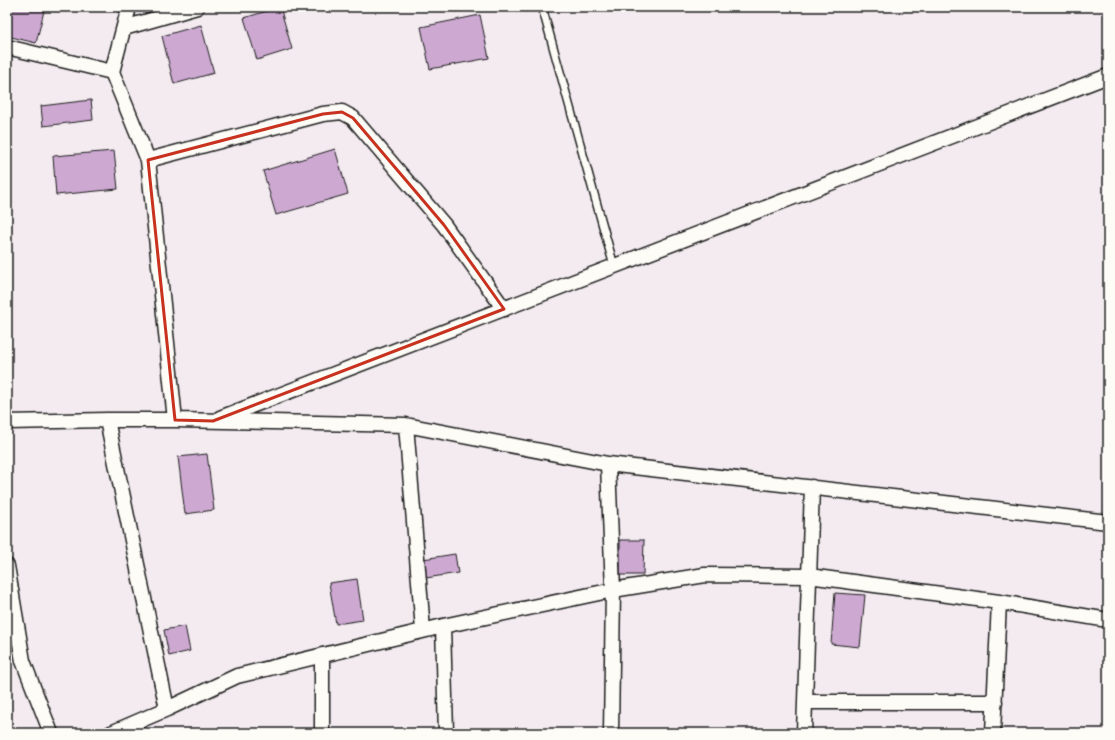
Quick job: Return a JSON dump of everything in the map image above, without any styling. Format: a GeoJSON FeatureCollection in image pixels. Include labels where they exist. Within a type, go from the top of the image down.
{"type":"FeatureCollection","features":[{"type":"Feature","properties":{"kind":"street"},"geometry":{"type":"LineString","coordinates":[[129,7],[112,72],[148,160],[175,420]]}},
{"type":"Feature","properties":{"kind":"street"},"geometry":{"type":"LineString","coordinates":[[124,28],[197,7]]}},
{"type":"Feature","properties":{"kind":"street"},"geometry":{"type":"LineString","coordinates":[[7,47],[112,72]]}},
{"type":"Feature","properties":{"kind":"street"},"geometry":{"type":"LineString","coordinates":[[213,421],[1108,76]]}},
{"type":"Feature","properties":{"kind":"street"},"geometry":{"type":"LineString","coordinates":[[148,160],[323,114],[342,112],[353,118],[444,224],[504,309]]}},
{"type":"Feature","properties":{"kind":"street"},"geometry":{"type":"LineString","coordinates":[[106,420],[167,709]]}},
{"type":"Feature","properties":{"kind":"street"},"geometry":{"type":"LineString","coordinates":[[7,422],[175,420],[406,425],[608,464],[1108,522]]}},
{"type":"Feature","properties":{"kind":"street"},"geometry":{"type":"LineString","coordinates":[[406,425],[423,630]]}},
{"type":"Feature","properties":{"kind":"street"},"geometry":{"type":"LineString","coordinates":[[608,464],[613,590],[611,733]]}},
{"type":"Feature","properties":{"kind":"street"},"geometry":{"type":"LineString","coordinates":[[804,733],[812,487]]}},
{"type":"Feature","properties":{"kind":"street"},"geometry":{"type":"LineString","coordinates":[[7,566],[23,661],[51,733]]}},
{"type":"Feature","properties":{"kind":"street"},"geometry":{"type":"LineString","coordinates":[[120,731],[237,676],[423,630],[613,590],[704,575],[809,576],[999,602],[1108,620]]}},
{"type":"Feature","properties":{"kind":"street"},"geometry":{"type":"LineString","coordinates":[[994,733],[999,602]]}},
{"type":"Feature","properties":{"kind":"street"},"geometry":{"type":"LineString","coordinates":[[443,626],[446,733]]}},
{"type":"Feature","properties":{"kind":"street"},"geometry":{"type":"LineString","coordinates":[[322,655],[322,733]]}},
{"type":"Feature","properties":{"kind":"street"},"geometry":{"type":"LineString","coordinates":[[805,702],[995,702]]}},
{"type":"Feature","properties":{"kind":"lane"},"geometry":{"type":"LineString","coordinates":[[542,7],[614,266]]}},
{"type":"Feature","properties":{"kind":"highlighted area"},"geometry":{"type":"Polygon","coordinates":[[[342,112],[353,118],[444,225],[504,309],[213,421],[175,420],[148,160],[323,114],[342,112]]]}},
{"type":"Feature","properties":{"kind":"building"},"geometry":{"type":"Polygon","coordinates":[[[7,7],[45,7],[36,43],[7,36],[7,7]]]}},
{"type":"Feature","properties":{"kind":"building"},"geometry":{"type":"Polygon","coordinates":[[[280,7],[292,49],[257,60],[244,18],[280,7]]]}},
{"type":"Feature","properties":{"kind":"building"},"geometry":{"type":"Polygon","coordinates":[[[480,15],[489,58],[430,69],[421,27],[480,15]]]}},
{"type":"Feature","properties":{"kind":"building"},"geometry":{"type":"Polygon","coordinates":[[[201,25],[214,73],[174,84],[162,36],[201,25]]]}},
{"type":"Feature","properties":{"kind":"building"},"geometry":{"type":"Polygon","coordinates":[[[91,100],[93,120],[43,126],[41,106],[91,100]]]}},
{"type":"Feature","properties":{"kind":"building"},"geometry":{"type":"Polygon","coordinates":[[[335,149],[348,194],[276,215],[263,171],[335,149]]]}},
{"type":"Feature","properties":{"kind":"building"},"geometry":{"type":"Polygon","coordinates":[[[114,151],[118,189],[56,195],[53,156],[114,151]]]}},
{"type":"Feature","properties":{"kind":"building"},"geometry":{"type":"Polygon","coordinates":[[[207,454],[214,510],[185,514],[178,457],[207,454]]]}},
{"type":"Feature","properties":{"kind":"building"},"geometry":{"type":"Polygon","coordinates":[[[620,540],[644,540],[643,575],[620,575],[620,540]]]}},
{"type":"Feature","properties":{"kind":"building"},"geometry":{"type":"Polygon","coordinates":[[[455,554],[458,573],[426,578],[423,559],[455,554]]]}},
{"type":"Feature","properties":{"kind":"building"},"geometry":{"type":"Polygon","coordinates":[[[357,579],[363,620],[336,624],[329,583],[357,579]]]}},
{"type":"Feature","properties":{"kind":"building"},"geometry":{"type":"Polygon","coordinates":[[[835,593],[865,595],[860,647],[831,644],[835,593]]]}},
{"type":"Feature","properties":{"kind":"building"},"geometry":{"type":"Polygon","coordinates":[[[185,626],[190,651],[169,656],[164,630],[185,626]]]}}]}
